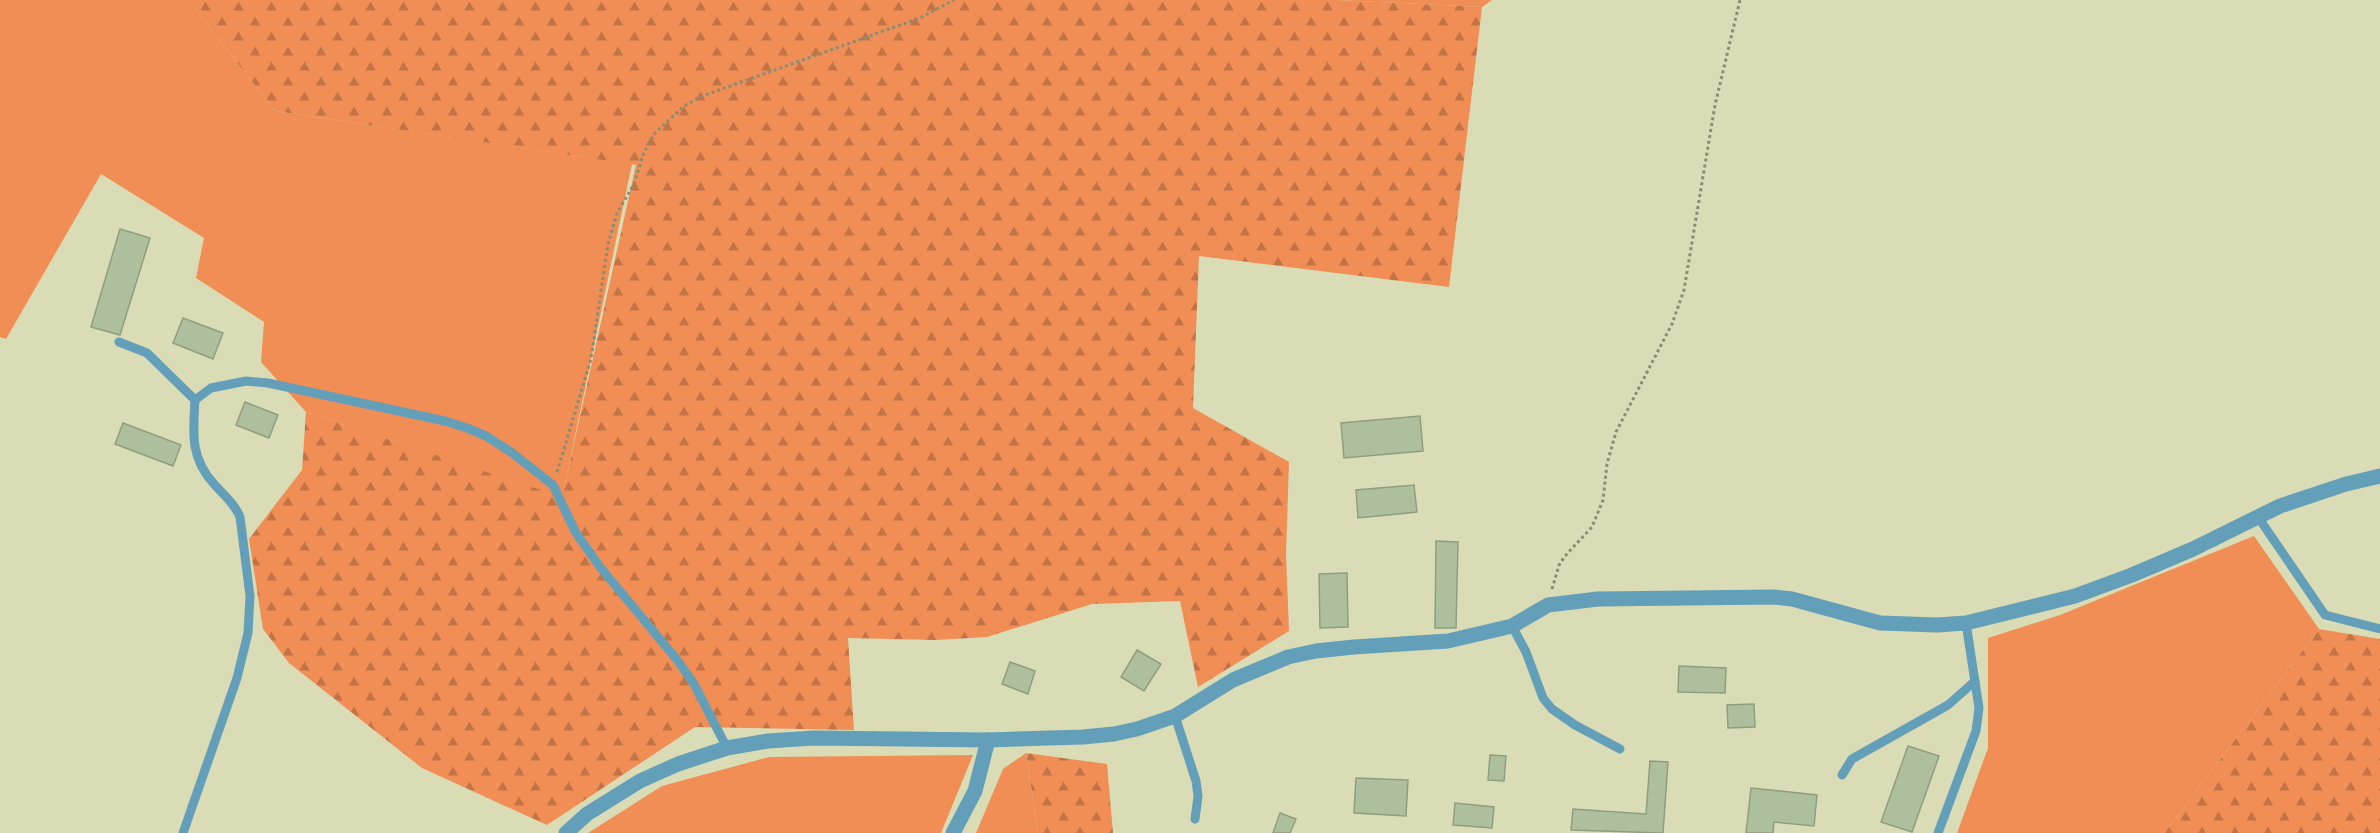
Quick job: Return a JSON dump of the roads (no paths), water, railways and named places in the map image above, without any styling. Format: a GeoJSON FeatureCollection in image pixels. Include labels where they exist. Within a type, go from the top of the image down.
{"type":"FeatureCollection","features":[{"type":"Feature","properties":{"kind":"street"},"geometry":{"type":"LineString","coordinates":[[566,833],[587,814],[640,781],[678,764],[727,748],[768,741],[814,738],[988,740],[1113,734],[1137,729],[1175,716],[1233,680],[1288,657],[1354,647],[1448,641],[1512,626],[1548,605],[1598,599],[1764,596],[1792,599],[1880,622],[1937,625],[1966,623],[2075,596],[2193,549],[2307,496],[2380,476]]}},
{"type":"Feature","properties":{"kind":"street"},"geometry":{"type":"LineString","coordinates":[[953,833],[975,791],[988,740]]}},
{"type":"Feature","properties":{"kind":"lane"},"geometry":{"type":"LineString","coordinates":[[119,342],[147,352],[195,400],[196,458],[206,476],[237,509],[248,568],[250,618],[237,678],[183,833]]}},
{"type":"Feature","properties":{"kind":"lane"},"geometry":{"type":"LineString","coordinates":[[195,400],[211,388],[246,381],[268,383],[445,421],[486,436],[511,452],[553,485],[576,533],[600,567],[678,661],[694,684],[727,748]]}},
{"type":"Feature","properties":{"kind":"lane"},"geometry":{"type":"LineString","coordinates":[[2258,517],[2325,615],[2380,629]]}},
{"type":"Feature","properties":{"kind":"lane"},"geometry":{"type":"LineString","coordinates":[[1938,833],[1976,731],[1979,708],[1966,623]]}},
{"type":"Feature","properties":{"kind":"lane"},"geometry":{"type":"LineString","coordinates":[[1512,626],[1526,652],[1543,699],[1552,709],[1575,725],[1620,749]]}},
{"type":"Feature","properties":{"kind":"lane"},"geometry":{"type":"LineString","coordinates":[[1842,775],[1852,759],[1948,705],[1975,681]]}},
{"type":"Feature","properties":{"kind":"lane"},"geometry":{"type":"LineString","coordinates":[[1175,716],[1196,782],[1198,796],[1195,819]]}}]}
